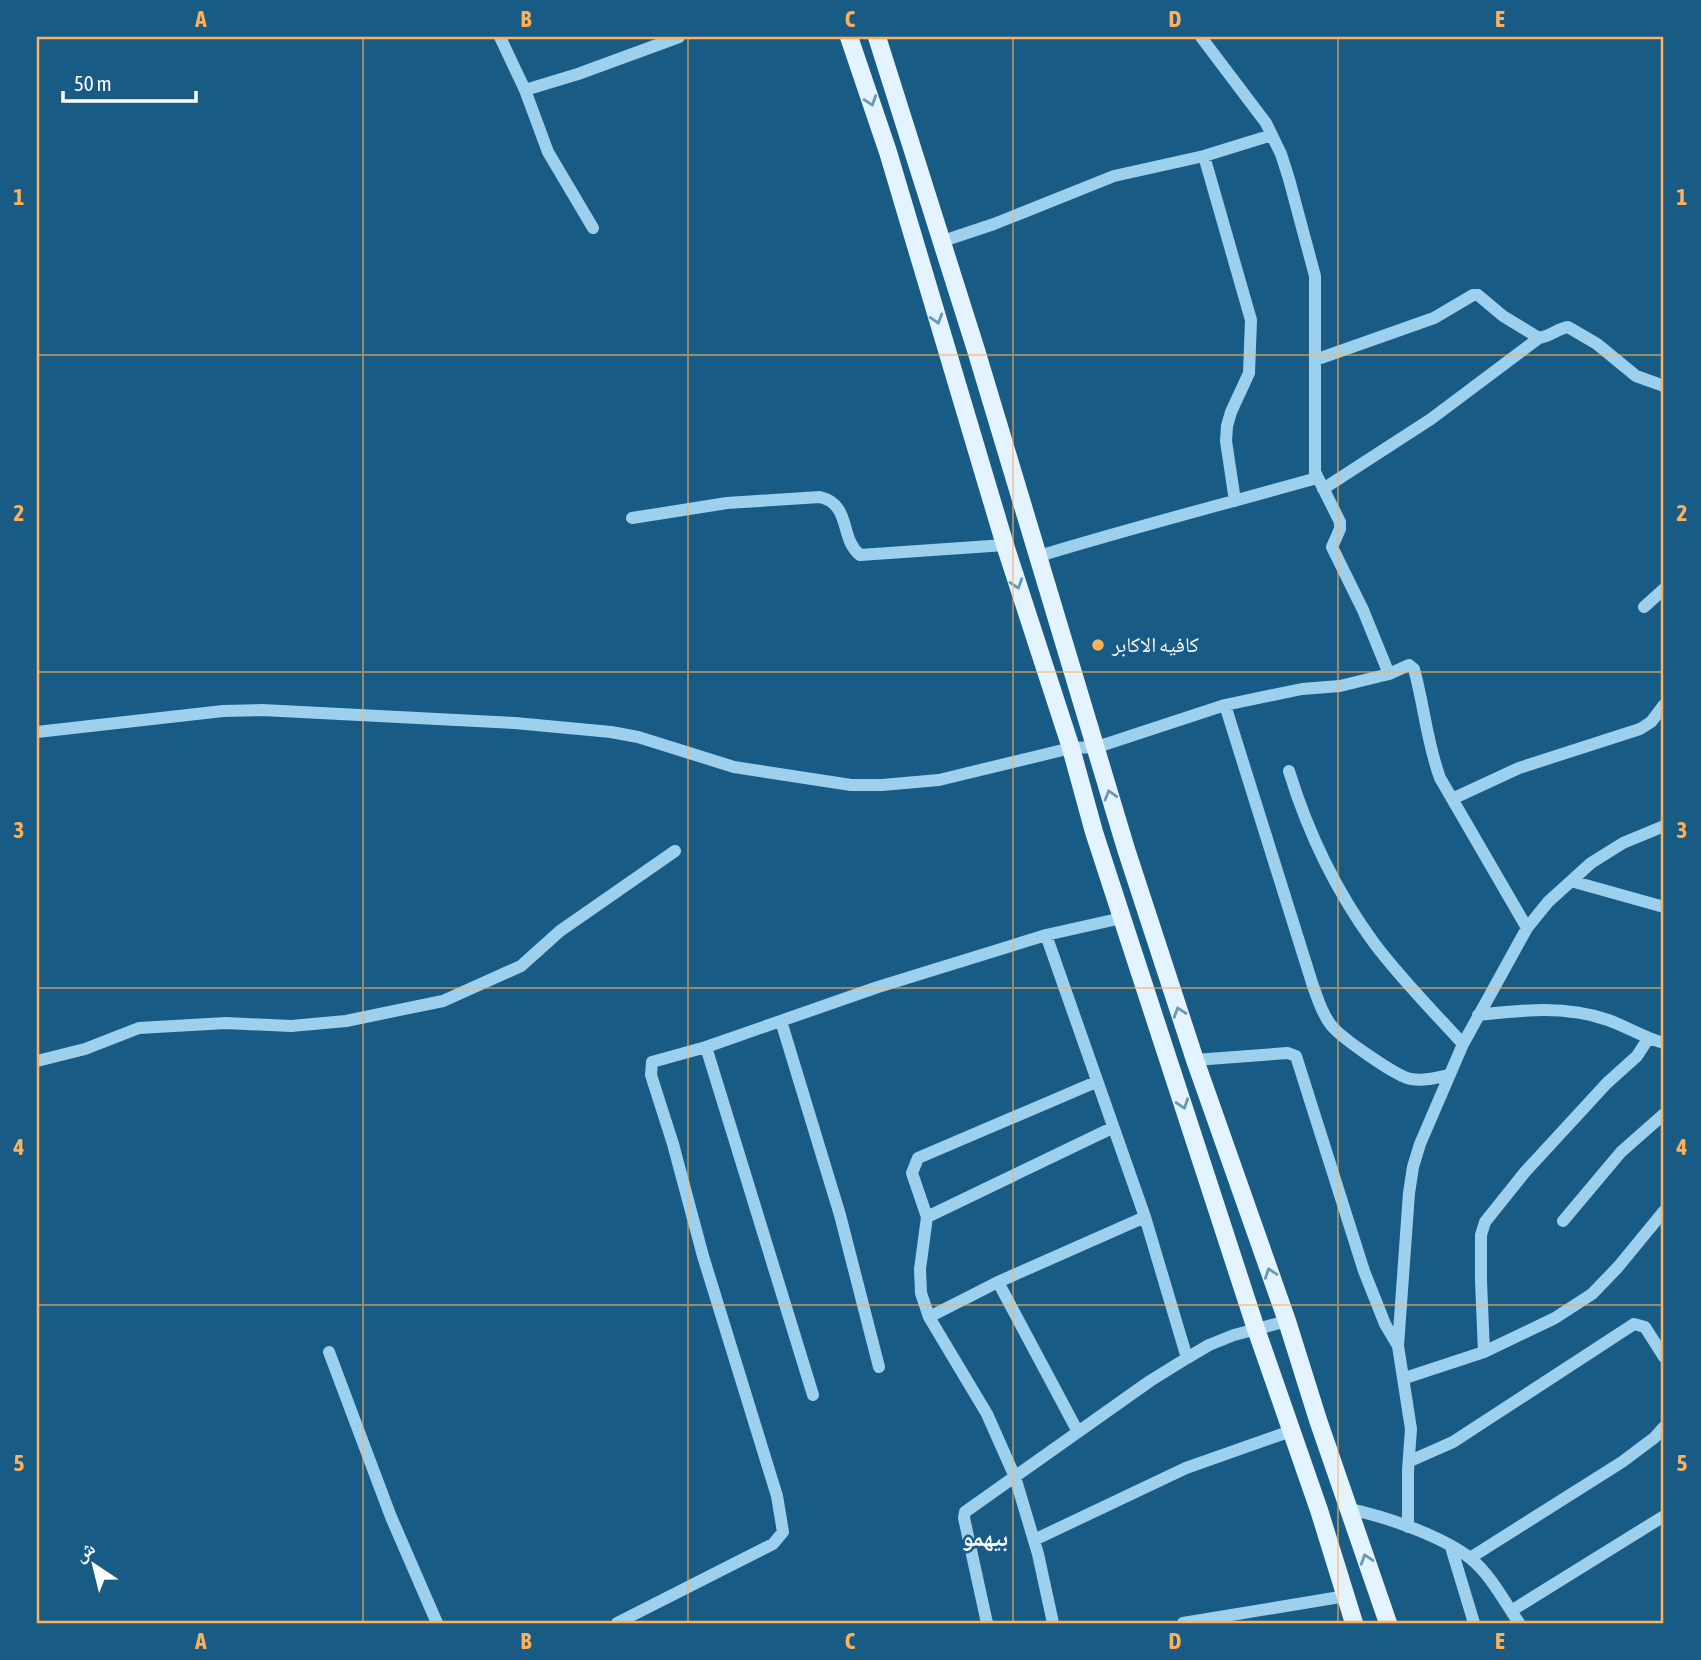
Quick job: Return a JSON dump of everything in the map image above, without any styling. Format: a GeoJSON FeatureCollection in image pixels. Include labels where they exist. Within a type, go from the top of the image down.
{"type":"FeatureCollection","features":[{"type":"Feature","properties":{"kind":"main road"},"geometry":{"type":"LineString","coordinates":[[849,37],[888,152],[1005,545],[1072,748],[1094,832],[1354,1623]]}},
{"type":"Feature","properties":{"kind":"main road"},"geometry":{"type":"LineString","coordinates":[[877,37],[1040,556],[1126,849],[1195,1060],[1287,1321],[1388,1623]]}},
{"type":"Feature","properties":{"kind":"street"},"geometry":{"type":"LineString","coordinates":[[500,37],[548,152],[593,228]]}},
{"type":"Feature","properties":{"kind":"street"},"geometry":{"type":"LineString","coordinates":[[524,90],[578,74],[679,37]]}},
{"type":"Feature","properties":{"kind":"street"},"geometry":{"type":"LineString","coordinates":[[1201,37],[1249,99],[1272,135],[1289,179],[1315,276],[1314,464],[1320,484],[1340,522],[1332,547],[1363,610],[1389,674]]}},
{"type":"Feature","properties":{"kind":"street"},"geometry":{"type":"LineString","coordinates":[[940,242],[994,224],[1102,180],[1204,156],[1272,135]]}},
{"type":"Feature","properties":{"kind":"street"},"geometry":{"type":"LineString","coordinates":[[1204,156],[1251,320],[1249,373],[1227,426],[1226,441],[1235,501]]}},
{"type":"Feature","properties":{"kind":"street"},"geometry":{"type":"LineString","coordinates":[[1315,360],[1434,318],[1473,295],[1478,295],[1517,326],[1539,338]]}},
{"type":"Feature","properties":{"kind":"street"},"geometry":{"type":"LineString","coordinates":[[1040,556],[1158,520],[1320,484],[1431,419],[1539,338],[1551,336],[1569,327],[1590,339],[1636,376],[1664,386]]}},
{"type":"Feature","properties":{"kind":"street"},"geometry":{"type":"LineString","coordinates":[[632,518],[727,503],[820,497],[831,500],[841,511],[851,545],[860,555],[1005,545]]}},
{"type":"Feature","properties":{"kind":"street"},"geometry":{"type":"LineString","coordinates":[[1644,607],[1664,589]]}},
{"type":"Feature","properties":{"kind":"street"},"geometry":{"type":"LineString","coordinates":[[37,732],[223,711],[262,710],[515,723],[611,732],[638,737],[734,766],[850,785],[881,785],[939,779],[1072,748],[1097,747],[1225,705],[1302,689],[1340,686],[1411,666],[1425,709],[1432,757],[1440,778],[1527,928]]}},
{"type":"Feature","properties":{"kind":"street"},"geometry":{"type":"LineString","coordinates":[[1225,705],[1312,986],[1323,1013],[1335,1030],[1394,1072],[1409,1079],[1449,1075]]}},
{"type":"Feature","properties":{"kind":"street"},"geometry":{"type":"LineString","coordinates":[[1452,799],[1520,768],[1640,729],[1651,722],[1664,705]]}},
{"type":"Feature","properties":{"kind":"street"},"geometry":{"type":"LineString","coordinates":[[1289,771],[1298,802],[1328,870],[1349,905],[1375,944],[1463,1044]]}},
{"type":"Feature","properties":{"kind":"street"},"geometry":{"type":"LineString","coordinates":[[1408,1527],[1411,1429],[1398,1346],[1413,1167],[1463,1044],[1527,928],[1548,902],[1591,863],[1623,843],[1664,826]]}},
{"type":"Feature","properties":{"kind":"street"},"geometry":{"type":"LineString","coordinates":[[37,1061],[85,1049],[139,1028],[226,1023],[291,1026],[332,1023],[443,1001],[521,966],[560,931],[675,851]]}},
{"type":"Feature","properties":{"kind":"street"},"geometry":{"type":"LineString","coordinates":[[1571,881],[1664,907]]}},
{"type":"Feature","properties":{"kind":"street"},"geometry":{"type":"LineString","coordinates":[[617,1623],[773,1544],[783,1532],[777,1496],[651,1075],[652,1062],[706,1047],[877,987],[1046,935],[1122,918]]}},
{"type":"Feature","properties":{"kind":"street"},"geometry":{"type":"LineString","coordinates":[[1046,935],[1145,1217],[1187,1358]]}},
{"type":"Feature","properties":{"kind":"street"},"geometry":{"type":"LineString","coordinates":[[1478,1015],[1543,1009],[1576,1011],[1609,1020],[1648,1039],[1664,1043]]}},
{"type":"Feature","properties":{"kind":"street"},"geometry":{"type":"LineString","coordinates":[[781,1021],[842,1223],[879,1367]]}},
{"type":"Feature","properties":{"kind":"street"},"geometry":{"type":"LineString","coordinates":[[1484,1352],[1481,1235],[1485,1222],[1525,1171],[1607,1083],[1637,1056],[1648,1039]]}},
{"type":"Feature","properties":{"kind":"street"},"geometry":{"type":"LineString","coordinates":[[706,1047],[813,1395]]}},
{"type":"Feature","properties":{"kind":"street"},"geometry":{"type":"LineString","coordinates":[[1195,1060],[1288,1052],[1296,1056],[1364,1271],[1385,1324],[1398,1346]]}},
{"type":"Feature","properties":{"kind":"street"},"geometry":{"type":"LineString","coordinates":[[1053,1623],[1034,1540],[1014,1477],[987,1414],[929,1317],[921,1293],[920,1269],[926,1217],[912,1172],[918,1158],[1096,1082]]}},
{"type":"Feature","properties":{"kind":"street"},"geometry":{"type":"LineString","coordinates":[[1563,1221],[1621,1152],[1664,1114]]}},
{"type":"Feature","properties":{"kind":"street"},"geometry":{"type":"LineString","coordinates":[[926,1217],[1112,1128]]}},
{"type":"Feature","properties":{"kind":"street"},"geometry":{"type":"LineString","coordinates":[[1405,1378],[1484,1352],[1555,1318],[1592,1294],[1664,1212]]}},
{"type":"Feature","properties":{"kind":"street"},"geometry":{"type":"LineString","coordinates":[[929,1317],[998,1282],[1145,1217]]}},
{"type":"Feature","properties":{"kind":"street"},"geometry":{"type":"LineString","coordinates":[[998,1282],[1078,1432]]}},
{"type":"Feature","properties":{"kind":"street"},"geometry":{"type":"LineString","coordinates":[[987,1623],[964,1516],[969,1509],[1187,1358],[1209,1345],[1287,1321]]}},
{"type":"Feature","properties":{"kind":"street"},"geometry":{"type":"LineString","coordinates":[[1410,1461],[1453,1442],[1634,1324],[1645,1327],[1664,1357]]}},
{"type":"Feature","properties":{"kind":"street"},"geometry":{"type":"LineString","coordinates":[[329,1352],[391,1517],[437,1623]]}},
{"type":"Feature","properties":{"kind":"street"},"geometry":{"type":"LineString","coordinates":[[1469,1558],[1622,1462],[1664,1427]]}},
{"type":"Feature","properties":{"kind":"street"},"geometry":{"type":"LineString","coordinates":[[1034,1540],[1186,1468],[1291,1431]]}},
{"type":"Feature","properties":{"kind":"street"},"geometry":{"type":"LineString","coordinates":[[1349,1509],[1408,1527],[1469,1558],[1493,1583],[1518,1623]]}},
{"type":"Feature","properties":{"kind":"street"},"geometry":{"type":"LineString","coordinates":[[1511,1611],[1664,1516]]}},
{"type":"Feature","properties":{"kind":"street"},"geometry":{"type":"LineString","coordinates":[[1451,1547],[1474,1623]]}},
{"type":"Feature","properties":{"kind":"street"},"geometry":{"type":"LineString","coordinates":[[1184,1623],[1346,1595]]}},
{"type":"Feature","properties":{"kind":"place","name":"كافيه الاكابر"},"geometry":{"type":"Point","coordinates":[1098,645]}},
{"type":"Feature","properties":{"kind":"district","name":"بيهمو"},"geometry":{"type":"Point","coordinates":[985,1538]}}]}
